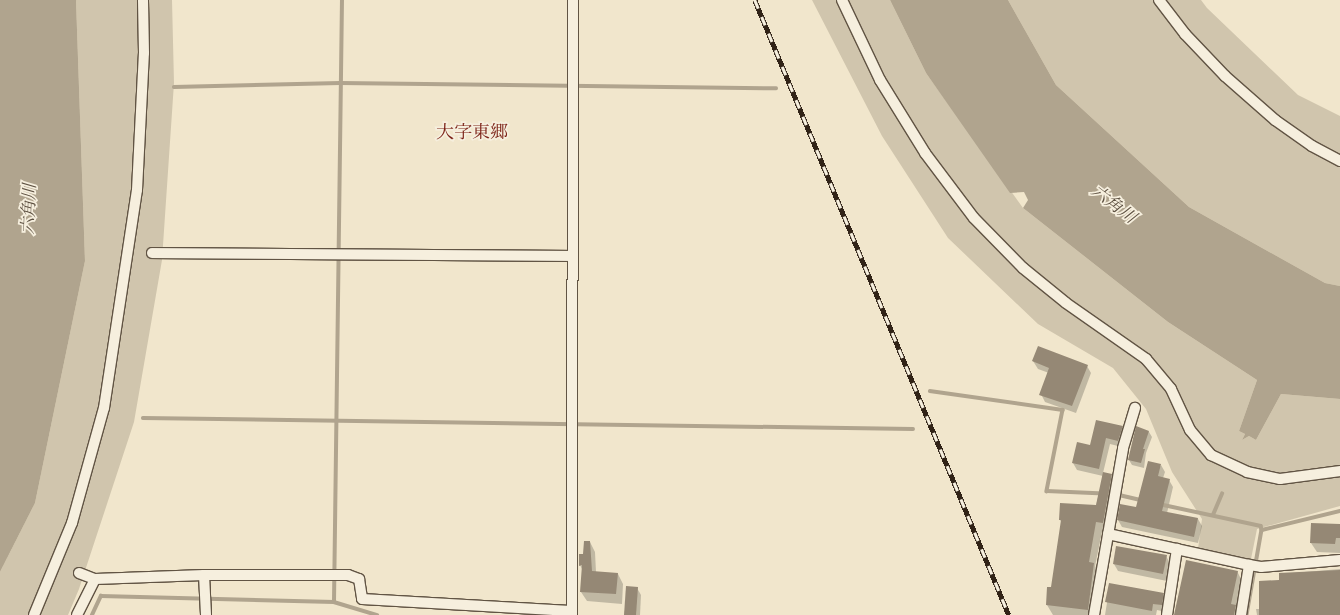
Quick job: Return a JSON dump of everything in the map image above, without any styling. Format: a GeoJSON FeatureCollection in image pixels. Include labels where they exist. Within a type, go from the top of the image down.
{"type":"FeatureCollection","features":[{"type":"Feature","properties":{"kind":"street"},"geometry":{"type":"LineString","coordinates":[[34,615],[72,522],[104,408],[137,190],[144,53],[143,0]]}},
{"type":"Feature","properties":{"kind":"street"},"geometry":{"type":"LineString","coordinates":[[79,573],[95,579],[204,575],[348,575],[359,579],[362,599],[572,613],[573,0]]}},
{"type":"Feature","properties":{"kind":"street"},"geometry":{"type":"LineString","coordinates":[[842,0],[880,80],[925,153],[974,218],[1022,268],[1066,303],[1146,359],[1171,388],[1190,430],[1211,455],[1247,472],[1280,480],[1340,471]]}},
{"type":"Feature","properties":{"kind":"street"},"geometry":{"type":"LineString","coordinates":[[1159,0],[1185,34],[1225,76],[1275,120],[1312,146],[1340,161]]}},
{"type":"Feature","properties":{"kind":"street"},"geometry":{"type":"LineString","coordinates":[[152,253],[350,253],[572,256]]}},
{"type":"Feature","properties":{"kind":"street"},"geometry":{"type":"LineString","coordinates":[[1094,615],[1123,448],[1135,408]]}},
{"type":"Feature","properties":{"kind":"street"},"geometry":{"type":"LineString","coordinates":[[1108,534],[1254,566],[1340,560]]}},
{"type":"Feature","properties":{"kind":"street"},"geometry":{"type":"LineString","coordinates":[[1167,615],[1177,549]]}},
{"type":"Feature","properties":{"kind":"street"},"geometry":{"type":"LineString","coordinates":[[1241,615],[1254,566]]}},
{"type":"Feature","properties":{"kind":"street"},"geometry":{"type":"LineString","coordinates":[[204,575],[206,612]]}},
{"type":"Feature","properties":{"kind":"street"},"geometry":{"type":"LineString","coordinates":[[77,615],[95,579]]}},
{"type":"Feature","properties":{"kind":"shaded area"},"geometry":{"type":"Polygon","coordinates":[[[76,0],[172,0],[174,83],[162,260],[134,422],[79,589],[68,615],[0,615],[0,572],[35,503],[85,261],[76,0]]]}},
{"type":"Feature","properties":{"kind":"shaded area"},"geometry":{"type":"Polygon","coordinates":[[[812,0],[890,0],[926,73],[1023,208],[1168,322],[1257,380],[1239,431],[1245,434],[1242,440],[1249,436],[1256,440],[1281,394],[1340,399],[1340,506],[1257,529],[1251,559],[1198,549],[1202,519],[1172,472],[1146,409],[1113,368],[1038,324],[948,238],[882,136],[812,0]]]}},
{"type":"Feature","properties":{"kind":"shaded area"},"geometry":{"type":"Polygon","coordinates":[[[1008,0],[1201,0],[1207,8],[1298,95],[1340,116],[1340,286],[1325,283],[1189,207],[1056,85],[1008,0]]]}},
{"type":"Feature","properties":{"kind":"water","name":"六角川"},"geometry":{"type":"Polygon","coordinates":[[[0,0],[76,0],[85,261],[35,503],[0,572],[0,0]]]}},
{"type":"Feature","properties":{"kind":"water","name":"六角川"},"geometry":{"type":"Polygon","coordinates":[[[890,0],[1008,0],[1056,85],[1189,207],[1325,283],[1340,286],[1340,399],[1281,394],[1256,440],[1249,436],[1242,440],[1245,434],[1239,431],[1257,380],[1168,322],[1023,208],[1028,200],[1024,192],[1010,193],[926,73],[890,0]]]}},
{"type":"Feature","properties":{"kind":"building"},"geometry":{"type":"Polygon","coordinates":[[[1038,346],[1088,365],[1072,406],[1039,395],[1049,368],[1032,361],[1038,346]]]}},
{"type":"Feature","properties":{"kind":"building"},"geometry":{"type":"Polygon","coordinates":[[[1096,420],[1123,426],[1118,441],[1106,438],[1099,469],[1072,463],[1077,442],[1090,445],[1096,420]]]}},
{"type":"Feature","properties":{"kind":"building"},"geometry":{"type":"Polygon","coordinates":[[[1136,426],[1149,431],[1143,449],[1145,449],[1141,463],[1128,460],[1136,426]]]}},
{"type":"Feature","properties":{"kind":"building"},"geometry":{"type":"Polygon","coordinates":[[[1148,461],[1161,464],[1158,476],[1170,479],[1162,511],[1198,518],[1194,537],[1117,520],[1120,504],[1136,507],[1148,461]]]}},
{"type":"Feature","properties":{"kind":"building"},"geometry":{"type":"Polygon","coordinates":[[[1103,472],[1112,474],[1103,523],[1096,522],[1089,562],[1094,563],[1088,610],[1046,605],[1047,587],[1051,587],[1061,520],[1059,520],[1060,503],[1096,505],[1103,472]]]}},
{"type":"Feature","properties":{"kind":"building"},"geometry":{"type":"Polygon","coordinates":[[[1311,523],[1340,524],[1340,538],[1336,538],[1335,544],[1310,543],[1311,523]]]}},
{"type":"Feature","properties":{"kind":"building"},"geometry":{"type":"Polygon","coordinates":[[[584,541],[590,541],[592,571],[618,573],[616,594],[580,592],[582,565],[579,566],[579,554],[583,554],[584,541]]]}},
{"type":"Feature","properties":{"kind":"building"},"geometry":{"type":"Polygon","coordinates":[[[1116,546],[1167,555],[1163,574],[1113,564],[1116,546]]]}},
{"type":"Feature","properties":{"kind":"building"},"geometry":{"type":"Polygon","coordinates":[[[1186,560],[1238,571],[1231,604],[1236,605],[1234,615],[1174,615],[1186,560]]]}},
{"type":"Feature","properties":{"kind":"building"},"geometry":{"type":"Polygon","coordinates":[[[1340,570],[1340,615],[1259,615],[1259,581],[1279,580],[1279,573],[1340,570]]]}},
{"type":"Feature","properties":{"kind":"building"},"geometry":{"type":"Polygon","coordinates":[[[1109,583],[1164,593],[1162,605],[1153,604],[1152,611],[1105,602],[1109,583]]]}},
{"type":"Feature","properties":{"kind":"building"},"geometry":{"type":"Polygon","coordinates":[[[626,586],[638,587],[636,615],[624,615],[626,586]]]}},
{"type":"Feature","properties":{"kind":"waterway"},"geometry":{"type":"LineString","coordinates":[[334,602],[342,0]]}},
{"type":"Feature","properties":{"kind":"waterway"},"geometry":{"type":"LineString","coordinates":[[174,87],[340,83],[776,88]]}},
{"type":"Feature","properties":{"kind":"waterway"},"geometry":{"type":"LineString","coordinates":[[930,391],[1063,410],[1047,491],[1115,494],[1141,500]]}},
{"type":"Feature","properties":{"kind":"waterway"},"geometry":{"type":"LineString","coordinates":[[143,418],[913,429]]}},
{"type":"Feature","properties":{"kind":"waterway"},"geometry":{"type":"LineString","coordinates":[[1213,515],[1222,494]]}},
{"type":"Feature","properties":{"kind":"waterway"},"geometry":{"type":"LineString","coordinates":[[1159,504],[1261,526],[1262,530],[1247,615]]}},
{"type":"Feature","properties":{"kind":"waterway"},"geometry":{"type":"LineString","coordinates":[[1262,530],[1340,511]]}},
{"type":"Feature","properties":{"kind":"waterway"},"geometry":{"type":"LineString","coordinates":[[92,615],[101,596],[334,602],[377,615]]}},
{"type":"Feature","properties":{"kind":"railway"},"geometry":{"type":"LineString","coordinates":[[755,0],[1009,615]]}},
{"type":"Feature","properties":{"kind":"district","name":"大字東郷"},"geometry":{"type":"Point","coordinates":[472,134]}}]}
